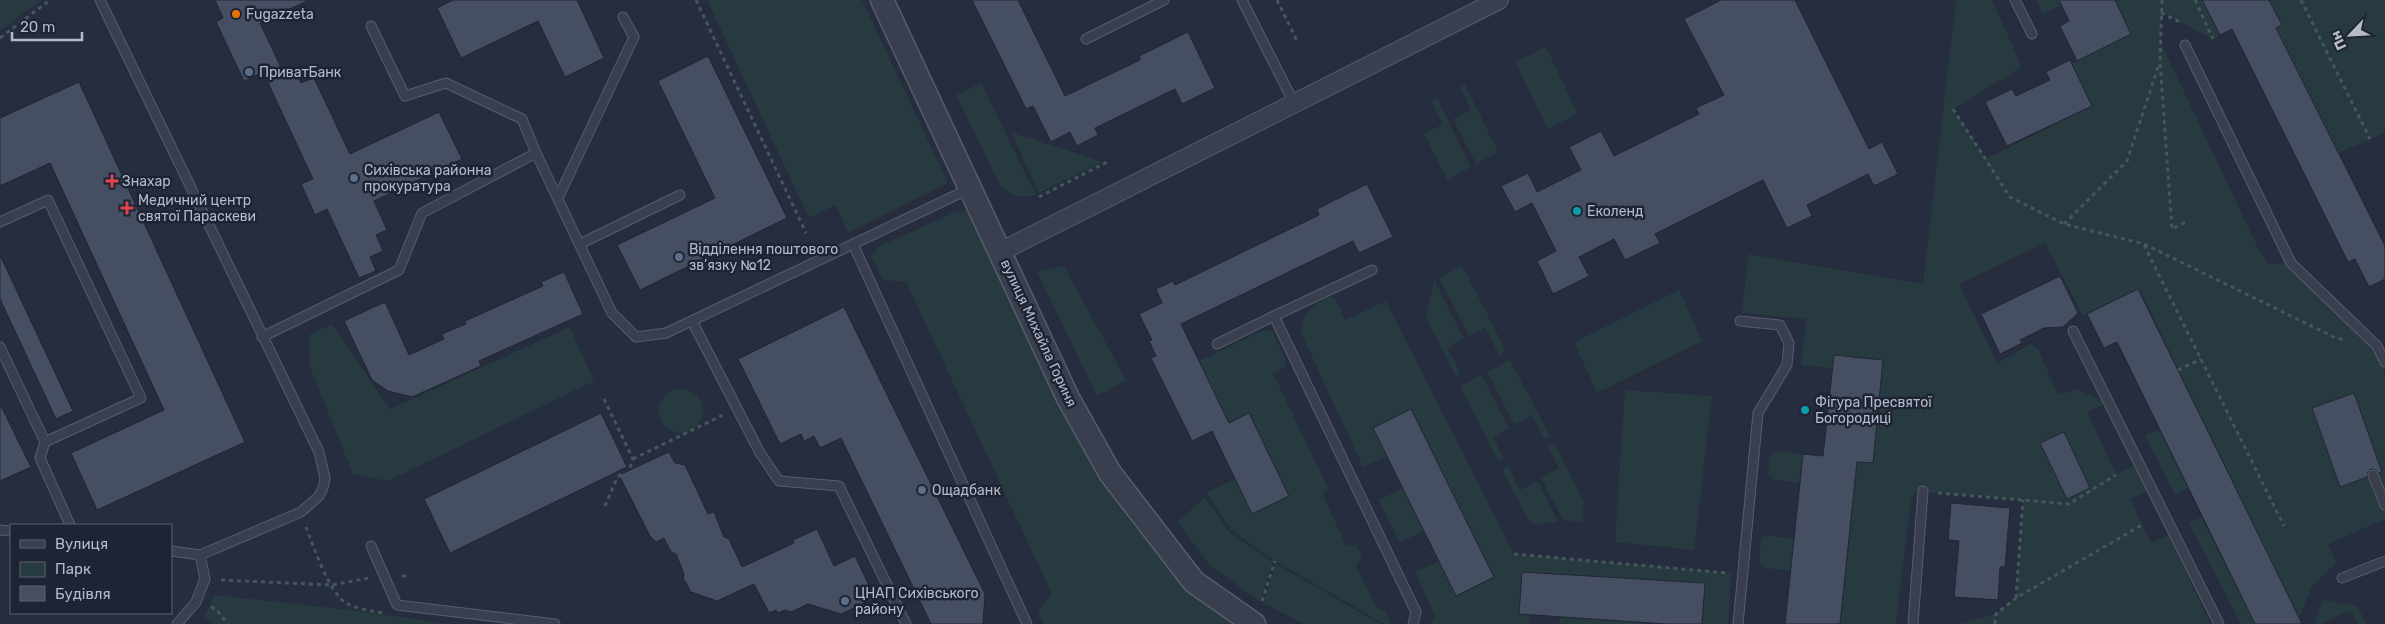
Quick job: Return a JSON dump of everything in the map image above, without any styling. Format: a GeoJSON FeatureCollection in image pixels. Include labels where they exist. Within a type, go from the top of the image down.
{"type":"FeatureCollection","features":[{"type":"Feature","properties":{"kind":"street","name":"вулиця Михайла Гориня"},"geometry":{"type":"LineString","coordinates":[[882,0],[1068,398],[1110,473],[1194,582],[1257,614]]}},
{"type":"Feature","properties":{"kind":"street"},"geometry":{"type":"LineString","coordinates":[[1000,252],[1499,0]]}},
{"type":"Feature","properties":{"kind":"lane"},"geometry":{"type":"LineString","coordinates":[[100,0],[262,337],[320,452],[324,466],[323,488],[318,496],[301,512],[200,555],[172,551]]}},
{"type":"Feature","properties":{"kind":"lane"},"geometry":{"type":"LineString","coordinates":[[1086,39],[1164,0]]}},
{"type":"Feature","properties":{"kind":"lane"},"geometry":{"type":"LineString","coordinates":[[1242,0],[1294,103]]}},
{"type":"Feature","properties":{"kind":"lane"},"geometry":{"type":"LineString","coordinates":[[2014,0],[2032,34]]}},
{"type":"Feature","properties":{"kind":"lane"},"geometry":{"type":"LineString","coordinates":[[558,198],[634,37],[623,17]]}},
{"type":"Feature","properties":{"kind":"lane"},"geometry":{"type":"LineString","coordinates":[[371,26],[405,96],[446,83],[522,119],[536,153],[612,313],[636,337],[666,333],[971,188]]}},
{"type":"Feature","properties":{"kind":"lane"},"geometry":{"type":"LineString","coordinates":[[2184,45],[2291,264],[2377,346],[2385,362]]}},
{"type":"Feature","properties":{"kind":"lane"},"geometry":{"type":"LineString","coordinates":[[262,337],[400,270],[422,213],[536,153]]}},
{"type":"Feature","properties":{"kind":"lane"},"geometry":{"type":"LineString","coordinates":[[580,244],[680,195]]}},
{"type":"Feature","properties":{"kind":"lane"},"geometry":{"type":"LineString","coordinates":[[0,222],[48,200],[141,398],[45,442]]}},
{"type":"Feature","properties":{"kind":"lane"},"geometry":{"type":"LineString","coordinates":[[853,244],[1027,624]]}},
{"type":"Feature","properties":{"kind":"lane"},"geometry":{"type":"LineString","coordinates":[[1217,344],[1372,270]]}},
{"type":"Feature","properties":{"kind":"lane"},"geometry":{"type":"LineString","coordinates":[[1274,316],[1416,612],[1413,624]]}},
{"type":"Feature","properties":{"kind":"lane"},"geometry":{"type":"LineString","coordinates":[[692,321],[760,453],[779,481],[839,486],[906,624]]}},
{"type":"Feature","properties":{"kind":"lane"},"geometry":{"type":"LineString","coordinates":[[1738,624],[1758,413],[1787,365],[1789,343],[1780,324],[1740,321]]}},
{"type":"Feature","properties":{"kind":"lane"},"geometry":{"type":"LineString","coordinates":[[2074,331],[2219,624]]}},
{"type":"Feature","properties":{"kind":"lane"},"geometry":{"type":"LineString","coordinates":[[0,347],[45,442],[40,458],[70,524]]}},
{"type":"Feature","properties":{"kind":"lane"},"geometry":{"type":"LineString","coordinates":[[2373,475],[2385,505]]}},
{"type":"Feature","properties":{"kind":"lane"},"geometry":{"type":"LineString","coordinates":[[1912,624],[1923,492]]}},
{"type":"Feature","properties":{"kind":"lane"},"geometry":{"type":"LineString","coordinates":[[371,546],[397,605],[555,624]]}},
{"type":"Feature","properties":{"kind":"lane"},"geometry":{"type":"LineString","coordinates":[[177,624],[196,602],[205,579],[200,555]]}},
{"type":"Feature","properties":{"kind":"lane"},"geometry":{"type":"LineString","coordinates":[[2342,578],[2385,561]]}},
{"type":"Feature","properties":{"kind":"path"},"geometry":{"type":"LineString","coordinates":[[0,38],[50,0]]}},
{"type":"Feature","properties":{"kind":"path"},"geometry":{"type":"LineString","coordinates":[[696,0],[806,233]]}},
{"type":"Feature","properties":{"kind":"path"},"geometry":{"type":"LineString","coordinates":[[1277,0],[1298,43]]}},
{"type":"Feature","properties":{"kind":"path"},"geometry":{"type":"LineString","coordinates":[[2162,0],[2160,61],[2172,229],[2188,221]]}},
{"type":"Feature","properties":{"kind":"path"},"geometry":{"type":"LineString","coordinates":[[2195,0],[2214,39]]}},
{"type":"Feature","properties":{"kind":"path"},"geometry":{"type":"LineString","coordinates":[[2301,0],[2370,139]]}},
{"type":"Feature","properties":{"kind":"path"},"geometry":{"type":"LineString","coordinates":[[2162,13],[2180,22]]}},
{"type":"Feature","properties":{"kind":"path"},"geometry":{"type":"LineString","coordinates":[[2064,224],[2127,161],[2160,61]]}},
{"type":"Feature","properties":{"kind":"path"},"geometry":{"type":"LineString","coordinates":[[1953,109],[2010,197],[2064,224],[2144,244],[2336,338],[2354,341]]}},
{"type":"Feature","properties":{"kind":"path"},"geometry":{"type":"LineString","coordinates":[[1039,196],[1109,161]]}},
{"type":"Feature","properties":{"kind":"path"},"geometry":{"type":"LineString","coordinates":[[2144,244],[2284,526]]}},
{"type":"Feature","properties":{"kind":"path"},"geometry":{"type":"LineString","coordinates":[[2178,370],[2201,358]]}},
{"type":"Feature","properties":{"kind":"path"},"geometry":{"type":"LineString","coordinates":[[604,399],[633,459],[630,468]]}},
{"type":"Feature","properties":{"kind":"path"},"geometry":{"type":"LineString","coordinates":[[633,459],[737,408]]}},
{"type":"Feature","properties":{"kind":"path"},"geometry":{"type":"LineString","coordinates":[[605,506],[617,478],[622,473]]}},
{"type":"Feature","properties":{"kind":"path"},"geometry":{"type":"LineString","coordinates":[[1923,492],[2069,504],[2116,475]]}},
{"type":"Feature","properties":{"kind":"path"},"geometry":{"type":"LineString","coordinates":[[2016,598],[2023,500]]}},
{"type":"Feature","properties":{"kind":"path"},"geometry":{"type":"LineString","coordinates":[[301,512],[332,585],[345,602],[368,610],[385,613]]}},
{"type":"Feature","properties":{"kind":"path"},"geometry":{"type":"LineString","coordinates":[[1995,624],[1996,614],[2016,598],[2142,525]]}},
{"type":"Feature","properties":{"kind":"path"},"geometry":{"type":"LineString","coordinates":[[1514,554],[1731,573]]}},
{"type":"Feature","properties":{"kind":"path"},"geometry":{"type":"LineString","coordinates":[[1257,614],[1275,561]]}},
{"type":"Feature","properties":{"kind":"path"},"geometry":{"type":"LineString","coordinates":[[205,579],[332,585],[383,574],[410,576]]}},
{"type":"Feature","properties":{"kind":"path"},"geometry":{"type":"LineString","coordinates":[[196,602],[216,609],[228,624]]}},
{"type":"Feature","properties":{"kind":"green space"},"geometry":{"type":"Polygon","coordinates":[[[0,0],[41,0],[0,31],[0,0]]]}},
{"type":"Feature","properties":{"kind":"green space"},"geometry":{"type":"Polygon","coordinates":[[[707,0],[862,0],[948,183],[848,233],[836,205],[809,218],[707,0]]]}},
{"type":"Feature","properties":{"kind":"green space"},"geometry":{"type":"Polygon","coordinates":[[[1956,0],[1992,0],[2022,67],[1953,109],[1986,159],[2092,106],[2072,63],[2131,34],[2115,0],[2208,0],[2203,3],[2220,35],[2213,39],[2162,13],[2161,43],[2258,248],[2268,264],[2289,263],[2372,344],[2385,371],[2385,519],[2328,544],[2336,563],[2312,586],[2299,618],[2139,289],[2083,316],[2045,243],[1959,284],[1997,363],[2031,344],[2038,349],[2058,395],[2076,389],[2108,403],[2087,412],[2116,474],[2136,465],[2149,491],[2130,499],[2151,543],[2169,535],[2210,624],[1998,624],[1996,617],[1995,624],[1957,624],[1996,614],[2016,598],[2023,500],[1915,491],[1911,499],[1896,624],[1840,624],[1857,462],[1873,463],[1883,360],[1834,355],[1832,368],[1801,365],[1806,319],[1742,313],[1748,254],[1923,284],[1956,0]]]}},
{"type":"Feature","properties":{"kind":"green space"},"geometry":{"type":"Polygon","coordinates":[[[2036,0],[2059,0],[2061,5],[2043,14],[2036,0]]]}},
{"type":"Feature","properties":{"kind":"green space"},"geometry":{"type":"Polygon","coordinates":[[[2269,0],[2385,0],[2385,133],[2339,153],[2276,28],[2281,25],[2269,0]]]}},
{"type":"Feature","properties":{"kind":"green space"},"geometry":{"type":"Polygon","coordinates":[[[1546,47],[1578,114],[1548,129],[1515,62],[1546,47]]]}},
{"type":"Feature","properties":{"kind":"green space"},"geometry":{"type":"Polygon","coordinates":[[[981,83],[1036,195],[1017,196],[1001,187],[956,95],[981,83]]]}},
{"type":"Feature","properties":{"kind":"green space"},"geometry":{"type":"Polygon","coordinates":[[[1465,84],[1498,152],[1476,164],[1453,119],[1471,110],[1460,87],[1465,84]]]}},
{"type":"Feature","properties":{"kind":"green space"},"geometry":{"type":"Polygon","coordinates":[[[1437,98],[1471,167],[1447,180],[1424,134],[1443,124],[1431,101],[1437,98]]]}},
{"type":"Feature","properties":{"kind":"green space"},"geometry":{"type":"Polygon","coordinates":[[[1011,132],[1103,162],[1039,193],[1011,132]]]}},
{"type":"Feature","properties":{"kind":"green space"},"geometry":{"type":"Polygon","coordinates":[[[965,211],[972,216],[1060,404],[1101,480],[1154,548],[1193,593],[1232,624],[1044,624],[1038,611],[1052,594],[906,282],[883,280],[871,257],[878,247],[955,212],[965,211]]]}},
{"type":"Feature","properties":{"kind":"green space"},"geometry":{"type":"Polygon","coordinates":[[[1462,265],[1506,351],[1499,355],[1485,328],[1469,336],[1439,278],[1462,265]]]}},
{"type":"Feature","properties":{"kind":"green space"},"geometry":{"type":"Polygon","coordinates":[[[1064,266],[1126,380],[1097,396],[1037,272],[1064,266]]]}},
{"type":"Feature","properties":{"kind":"green space"},"geometry":{"type":"Polygon","coordinates":[[[1434,280],[1464,338],[1447,348],[1461,374],[1456,377],[1426,318],[1434,280]]]}},
{"type":"Feature","properties":{"kind":"green space"},"geometry":{"type":"Polygon","coordinates":[[[1679,290],[1702,341],[1597,393],[1574,342],[1679,290]]]}},
{"type":"Feature","properties":{"kind":"green space"},"geometry":{"type":"Polygon","coordinates":[[[1328,297],[1336,299],[1345,320],[1386,301],[1514,554],[1731,573],[1728,624],[1702,624],[1705,583],[1522,572],[1519,613],[1531,614],[1529,624],[1431,624],[1435,616],[1415,572],[1439,561],[1457,596],[1494,577],[1411,409],[1373,428],[1387,456],[1363,467],[1301,333],[1303,320],[1309,311],[1328,297]]]}},
{"type":"Feature","properties":{"kind":"green space"},"geometry":{"type":"Polygon","coordinates":[[[332,324],[390,409],[570,327],[594,381],[388,481],[353,474],[310,367],[309,335],[332,324]]]}},
{"type":"Feature","properties":{"kind":"green space"},"geometry":{"type":"Polygon","coordinates":[[[1262,331],[1272,331],[1286,360],[1284,368],[1273,373],[1328,488],[1323,495],[1346,545],[1356,546],[1362,557],[1356,566],[1377,608],[1386,611],[1391,624],[1384,624],[1275,561],[1231,530],[1206,493],[1235,479],[1252,514],[1289,496],[1249,414],[1229,423],[1199,361],[1262,331]]]}},
{"type":"Feature","properties":{"kind":"green space"},"geometry":{"type":"Polygon","coordinates":[[[1510,360],[1550,436],[1544,439],[1532,415],[1514,425],[1487,372],[1510,360]]]}},
{"type":"Feature","properties":{"kind":"green space"},"geometry":{"type":"Polygon","coordinates":[[[1482,375],[1509,428],[1493,437],[1504,458],[1498,461],[1460,386],[1482,375]]]}},
{"type":"Feature","properties":{"kind":"green space"},"geometry":{"type":"Polygon","coordinates":[[[681,389],[693,393],[699,399],[703,411],[699,423],[693,429],[681,433],[669,429],[663,423],[659,411],[663,399],[669,393],[681,389]]]}},
{"type":"Feature","properties":{"kind":"green space"},"geometry":{"type":"Polygon","coordinates":[[[1625,390],[1712,396],[1694,550],[1615,542],[1625,390]]]}},
{"type":"Feature","properties":{"kind":"green space"},"geometry":{"type":"Polygon","coordinates":[[[2159,429],[2188,488],[2175,495],[2145,436],[2159,429]]]}},
{"type":"Feature","properties":{"kind":"green space"},"geometry":{"type":"Polygon","coordinates":[[[1554,442],[1584,502],[1582,522],[1563,520],[1541,478],[1559,468],[1547,446],[1554,442]]]}},
{"type":"Feature","properties":{"kind":"green space"},"geometry":{"type":"Polygon","coordinates":[[[1776,451],[1803,454],[1799,483],[1775,480],[1768,474],[1770,455],[1776,451]]]}},
{"type":"Feature","properties":{"kind":"green space"},"geometry":{"type":"Polygon","coordinates":[[[1508,466],[1520,490],[1538,481],[1558,522],[1534,524],[1529,521],[1502,469],[1508,466]]]}},
{"type":"Feature","properties":{"kind":"green space"},"geometry":{"type":"Polygon","coordinates":[[[1403,488],[1424,531],[1400,543],[1379,500],[1403,488]]]}},
{"type":"Feature","properties":{"kind":"green space"},"geometry":{"type":"Polygon","coordinates":[[[1205,497],[1230,533],[1273,562],[1260,601],[1210,566],[1178,522],[1205,497]]]}},
{"type":"Feature","properties":{"kind":"green space"},"geometry":{"type":"Polygon","coordinates":[[[2201,517],[2255,624],[2241,624],[2189,523],[2201,517]]]}},
{"type":"Feature","properties":{"kind":"green space"},"geometry":{"type":"Polygon","coordinates":[[[1767,535],[1794,539],[1790,571],[1764,568],[1759,565],[1761,538],[1767,535]]]}},
{"type":"Feature","properties":{"kind":"green space"},"geometry":{"type":"Polygon","coordinates":[[[1276,564],[1380,624],[1304,624],[1263,603],[1276,564]]]}},
{"type":"Feature","properties":{"kind":"green space"},"geometry":{"type":"Polygon","coordinates":[[[215,595],[359,611],[449,624],[214,624],[204,616],[215,595]]]}},
{"type":"Feature","properties":{"kind":"green space"},"geometry":{"type":"Polygon","coordinates":[[[2322,600],[2357,606],[2367,624],[2357,624],[2350,610],[2322,624],[2315,624],[2322,600]]]}},
{"type":"Feature","properties":{"kind":"green space"},"geometry":{"type":"Polygon","coordinates":[[[1560,616],[1644,622],[1644,624],[1559,624],[1560,616]]]}},
{"type":"Feature","properties":{"kind":"building"},"geometry":{"type":"Polygon","coordinates":[[[215,0],[309,0],[260,23],[285,76],[296,71],[301,83],[314,78],[350,154],[439,112],[462,159],[374,201],[387,230],[376,235],[383,251],[370,257],[376,271],[359,278],[327,209],[315,215],[301,184],[313,179],[263,72],[244,81],[216,22],[223,18],[215,0]]]}},
{"type":"Feature","properties":{"kind":"building"},"geometry":{"type":"Polygon","coordinates":[[[453,0],[577,0],[604,58],[565,77],[538,21],[461,58],[437,8],[453,0]]]}},
{"type":"Feature","properties":{"kind":"building"},"geometry":{"type":"Polygon","coordinates":[[[972,0],[1018,0],[1065,96],[1140,60],[1139,56],[1188,32],[1215,88],[1182,104],[1175,89],[1095,128],[1098,135],[1077,146],[1070,132],[1051,142],[1033,106],[1026,109],[972,0]]]}},
{"type":"Feature","properties":{"kind":"building"},"geometry":{"type":"Polygon","coordinates":[[[1721,0],[1795,0],[1869,149],[1882,142],[1898,174],[1874,186],[1868,174],[1807,205],[1812,216],[1787,228],[1763,180],[1655,234],[1660,243],[1625,260],[1614,239],[1579,257],[1589,276],[1553,294],[1537,261],[1556,251],[1532,203],[1515,212],[1501,186],[1528,173],[1537,192],[1581,170],[1569,147],[1601,131],[1614,156],[1699,114],[1696,108],[1724,95],[1684,19],[1721,0]]]}},
{"type":"Feature","properties":{"kind":"building"},"geometry":{"type":"Polygon","coordinates":[[[2059,0],[2115,0],[2131,34],[2077,61],[2060,26],[2069,21],[2059,0]]]}},
{"type":"Feature","properties":{"kind":"building"},"geometry":{"type":"Polygon","coordinates":[[[2202,0],[2269,0],[2282,25],[2276,28],[2385,246],[2385,279],[2369,287],[2355,259],[2348,262],[2232,29],[2220,35],[2202,0]]]}},
{"type":"Feature","properties":{"kind":"building"},"geometry":{"type":"Polygon","coordinates":[[[708,56],[787,218],[640,290],[617,245],[715,198],[658,81],[708,56]]]}},
{"type":"Feature","properties":{"kind":"building"},"geometry":{"type":"Polygon","coordinates":[[[2070,60],[2092,106],[2007,146],[1985,102],[2012,89],[2016,96],[2050,80],[2046,72],[2070,60]]]}},
{"type":"Feature","properties":{"kind":"building"},"geometry":{"type":"Polygon","coordinates":[[[79,82],[245,442],[97,510],[71,453],[164,410],[50,163],[0,186],[0,118],[79,82]]]}},
{"type":"Feature","properties":{"kind":"building"},"geometry":{"type":"Polygon","coordinates":[[[1367,184],[1393,237],[1359,253],[1353,241],[1181,324],[1229,423],[1249,413],[1289,496],[1252,514],[1212,431],[1192,441],[1151,358],[1156,356],[1149,341],[1152,340],[1139,314],[1162,303],[1156,289],[1173,281],[1175,285],[1319,215],[1317,209],[1367,184]]]}},
{"type":"Feature","properties":{"kind":"building"},"geometry":{"type":"Polygon","coordinates":[[[0,255],[73,411],[56,419],[0,299],[0,255]]]}},
{"type":"Feature","properties":{"kind":"building"},"geometry":{"type":"Polygon","coordinates":[[[564,272],[583,314],[479,361],[481,366],[412,397],[388,391],[372,380],[344,321],[385,302],[409,355],[444,339],[442,334],[466,324],[465,321],[543,286],[541,282],[564,272]]]}},
{"type":"Feature","properties":{"kind":"building"},"geometry":{"type":"Polygon","coordinates":[[[2060,276],[2078,313],[2063,327],[2044,328],[2020,340],[2022,343],[2000,354],[1981,314],[2060,276]]]}},
{"type":"Feature","properties":{"kind":"building"},"geometry":{"type":"Polygon","coordinates":[[[2138,289],[2302,624],[2255,624],[2117,342],[2104,348],[2087,314],[2138,289]]]}},
{"type":"Feature","properties":{"kind":"building"},"geometry":{"type":"Polygon","coordinates":[[[844,307],[985,594],[983,624],[931,624],[841,438],[820,448],[814,436],[804,441],[801,434],[780,444],[738,359],[844,307]]]}},
{"type":"Feature","properties":{"kind":"building"},"geometry":{"type":"Polygon","coordinates":[[[1834,355],[1883,360],[1873,463],[1857,462],[1840,624],[1785,624],[1803,454],[1823,456],[1834,355]]]}},
{"type":"Feature","properties":{"kind":"building"},"geometry":{"type":"Polygon","coordinates":[[[2354,393],[2382,472],[2379,473],[2371,469],[2367,477],[2340,487],[2312,408],[2354,393]]]}},
{"type":"Feature","properties":{"kind":"building"},"geometry":{"type":"Polygon","coordinates":[[[0,404],[31,467],[0,481],[0,404]]]}},
{"type":"Feature","properties":{"kind":"building"},"geometry":{"type":"Polygon","coordinates":[[[1411,409],[1494,577],[1456,596],[1373,428],[1411,409]]]}},
{"type":"Feature","properties":{"kind":"building"},"geometry":{"type":"Polygon","coordinates":[[[601,413],[627,467],[450,553],[424,499],[601,413]]]}},
{"type":"Feature","properties":{"kind":"building"},"geometry":{"type":"Polygon","coordinates":[[[2064,432],[2090,488],[2067,499],[2040,443],[2064,432]]]}},
{"type":"Feature","properties":{"kind":"building"},"geometry":{"type":"Polygon","coordinates":[[[669,452],[675,463],[685,465],[708,514],[714,512],[724,537],[729,539],[742,567],[794,543],[793,540],[817,529],[834,566],[855,556],[875,598],[841,614],[808,604],[791,612],[785,610],[778,613],[776,610],[769,613],[754,584],[717,601],[691,592],[683,578],[684,574],[676,554],[671,552],[664,538],[656,542],[650,536],[619,475],[669,452]]]}},
{"type":"Feature","properties":{"kind":"building"},"geometry":{"type":"Polygon","coordinates":[[[1951,503],[2010,508],[2005,567],[2000,567],[1998,600],[1954,597],[1959,541],[1948,540],[1951,503]]]}},
{"type":"Feature","properties":{"kind":"building"},"geometry":{"type":"Polygon","coordinates":[[[1522,572],[1705,583],[1702,624],[1665,624],[1519,614],[1522,572]]]}},
{"type":"Feature","properties":{"kind":"place","name":"Fugazzeta"},"geometry":{"type":"Point","coordinates":[236,14]}},
{"type":"Feature","properties":{"kind":"place","name":"ПриватБанк"},"geometry":{"type":"Point","coordinates":[249,72]}},
{"type":"Feature","properties":{"kind":"place","name":"Сихівська районна прокуратура"},"geometry":{"type":"Point","coordinates":[354,178]}},
{"type":"Feature","properties":{"kind":"place","name":"Знахар"},"geometry":{"type":"Point","coordinates":[112,181]}},
{"type":"Feature","properties":{"kind":"place","name":"Медичний центр святої Параскеви"},"geometry":{"type":"Point","coordinates":[127,208]}},
{"type":"Feature","properties":{"kind":"place","name":"Еколенд"},"geometry":{"type":"Point","coordinates":[1577,211]}},
{"type":"Feature","properties":{"kind":"place","name":"Відділення поштового зв’язку №12"},"geometry":{"type":"Point","coordinates":[679,257]}},
{"type":"Feature","properties":{"kind":"place","name":"Фігура Пресвятої Богородиці"},"geometry":{"type":"Point","coordinates":[1805,410]}},
{"type":"Feature","properties":{"kind":"place","name":"Ощадбанк"},"geometry":{"type":"Point","coordinates":[922,490]}},
{"type":"Feature","properties":{"kind":"place","name":"ЦНАП Сихівського району"},"geometry":{"type":"Point","coordinates":[845,601]}}]}
